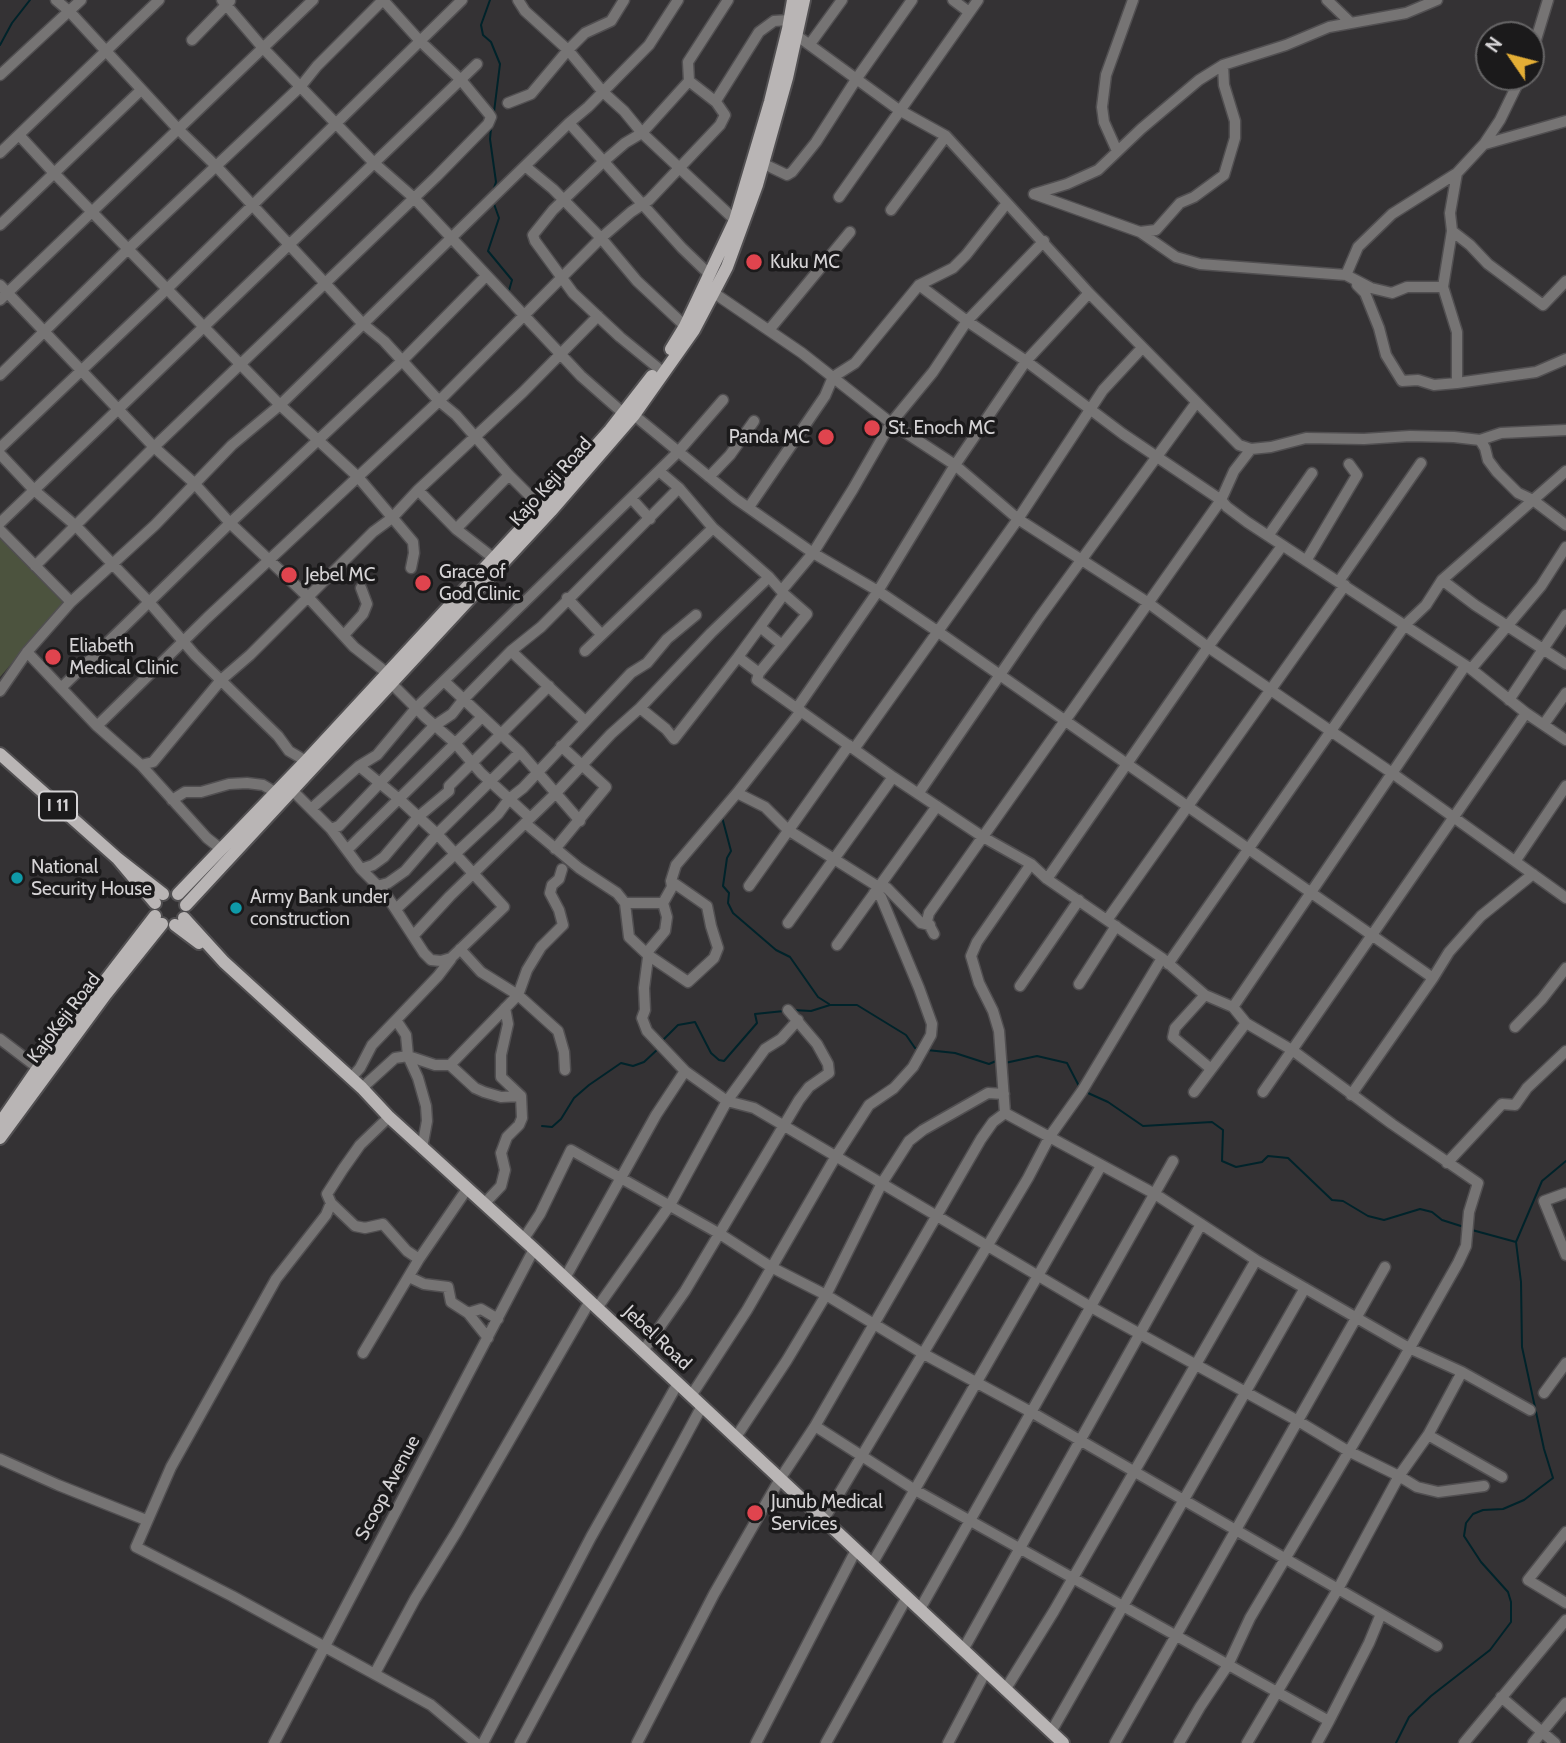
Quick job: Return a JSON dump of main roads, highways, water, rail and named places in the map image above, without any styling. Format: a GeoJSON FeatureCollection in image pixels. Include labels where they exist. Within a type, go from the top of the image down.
{"type":"FeatureCollection","features":[{"type":"Feature","properties":{"kind":"main road","name":"Kajo Keji Road"},"geometry":{"type":"LineString","coordinates":[[170,910],[221,849],[389,678],[546,509],[629,414],[694,330],[727,267],[752,182],[794,1]]}},
{"type":"Feature","properties":{"kind":"main road","name":"Kajo Keji Road"},"geometry":{"type":"LineString","coordinates":[[629,414],[685,326],[752,182],[764,164],[796,35],[794,1]]}},
{"type":"Feature","properties":{"kind":"main road","name":"Kajo Keji Road"},"geometry":{"type":"LineString","coordinates":[[170,910],[292,790],[492,557],[546,509]]}},
{"type":"Feature","properties":{"kind":"main road","name":"Jebel Road"},"geometry":{"type":"LineString","coordinates":[[0,754],[117,858],[224,962],[362,1088],[389,1117],[1063,1743]]}},
{"type":"Feature","properties":{"kind":"main road","name":"KajoKeji Road"},"geometry":{"type":"LineString","coordinates":[[0,1123],[38,1068],[170,910]]}},
{"type":"Feature","properties":{"kind":"main road","name":"KajoKeji Road"},"geometry":{"type":"LineString","coordinates":[[0,1138],[170,910]]}},
{"type":"Feature","properties":{"kind":"waterway"},"geometry":{"type":"LineString","coordinates":[[0,45],[12,23],[30,0]]}},
{"type":"Feature","properties":{"kind":"waterway"},"geometry":{"type":"LineString","coordinates":[[490,0],[481,25],[483,35],[491,42],[500,64],[494,112]]}},
{"type":"Feature","properties":{"kind":"waterway"},"geometry":{"type":"LineString","coordinates":[[491,128],[496,182],[493,191]]}},
{"type":"Feature","properties":{"kind":"waterway"},"geometry":{"type":"LineString","coordinates":[[494,204],[499,218],[488,251],[512,280],[508,294]]}},
{"type":"Feature","properties":{"kind":"waterway"},"geometry":{"type":"LineString","coordinates":[[722,817],[731,851],[727,858],[723,886],[729,893],[728,903],[733,913],[776,950],[790,957],[818,997],[829,1004]]}},
{"type":"Feature","properties":{"kind":"waterway"},"geometry":{"type":"LineString","coordinates":[[793,1010],[811,1011],[830,1005],[857,1005],[906,1035],[918,1049]]}},
{"type":"Feature","properties":{"kind":"waterway"},"geometry":{"type":"LineString","coordinates":[[662,1041],[678,1025],[695,1022],[711,1053],[724,1061],[757,1023],[755,1014],[784,1011]]}},
{"type":"Feature","properties":{"kind":"waterway"},"geometry":{"type":"LineString","coordinates":[[542,1126],[552,1127],[561,1119],[574,1098],[621,1063],[633,1066],[644,1062],[658,1049]]}},
{"type":"Feature","properties":{"kind":"waterway"},"geometry":{"type":"LineString","coordinates":[[927,1050],[955,1053],[989,1064],[996,1061]]}},
{"type":"Feature","properties":{"kind":"waterway"},"geometry":{"type":"LineString","coordinates":[[1005,1063],[1037,1056],[1067,1063],[1080,1088]]}},
{"type":"Feature","properties":{"kind":"waterway"},"geometry":{"type":"LineString","coordinates":[[1088,1093],[1108,1102],[1143,1126],[1212,1122],[1223,1130],[1222,1161],[1236,1167],[1262,1162],[1268,1156],[1288,1158],[1332,1200],[1343,1201],[1368,1216],[1384,1220],[1420,1209],[1464,1227]]}},
{"type":"Feature","properties":{"kind":"waterway"},"geometry":{"type":"LineString","coordinates":[[1396,1743],[1409,1717],[1431,1696],[1490,1650],[1511,1622],[1508,1592],[1481,1562],[1464,1536],[1466,1523],[1473,1514],[1483,1510],[1503,1509],[1524,1500],[1553,1478],[1522,1347],[1521,1282],[1516,1242],[1542,1181],[1566,1161]]}},
{"type":"Feature","properties":{"kind":"waterway"},"geometry":{"type":"LineString","coordinates":[[1472,1230],[1516,1242]]}},
{"type":"Feature","properties":{"kind":"place","name":"Kuku MC"},"geometry":{"type":"Point","coordinates":[754,262]}},
{"type":"Feature","properties":{"kind":"place","name":"St. Enoch MC"},"geometry":{"type":"Point","coordinates":[872,428]}},
{"type":"Feature","properties":{"kind":"place","name":"Panda MC"},"geometry":{"type":"Point","coordinates":[826,437]}},
{"type":"Feature","properties":{"kind":"place","name":"Jebel MC"},"geometry":{"type":"Point","coordinates":[289,575]}},
{"type":"Feature","properties":{"kind":"place","name":"Grace of God Clinic"},"geometry":{"type":"Point","coordinates":[423,583]}},
{"type":"Feature","properties":{"kind":"place","name":"Eliabeth Medical Clinic"},"geometry":{"type":"Point","coordinates":[53,657]}},
{"type":"Feature","properties":{"kind":"place","name":"National Security House"},"geometry":{"type":"Point","coordinates":[17,878]}},
{"type":"Feature","properties":{"kind":"place","name":"Army Bank under construction"},"geometry":{"type":"Point","coordinates":[236,908]}},
{"type":"Feature","properties":{"kind":"place","name":"Junub Medical Services"},"geometry":{"type":"Point","coordinates":[755,1513]}}]}
